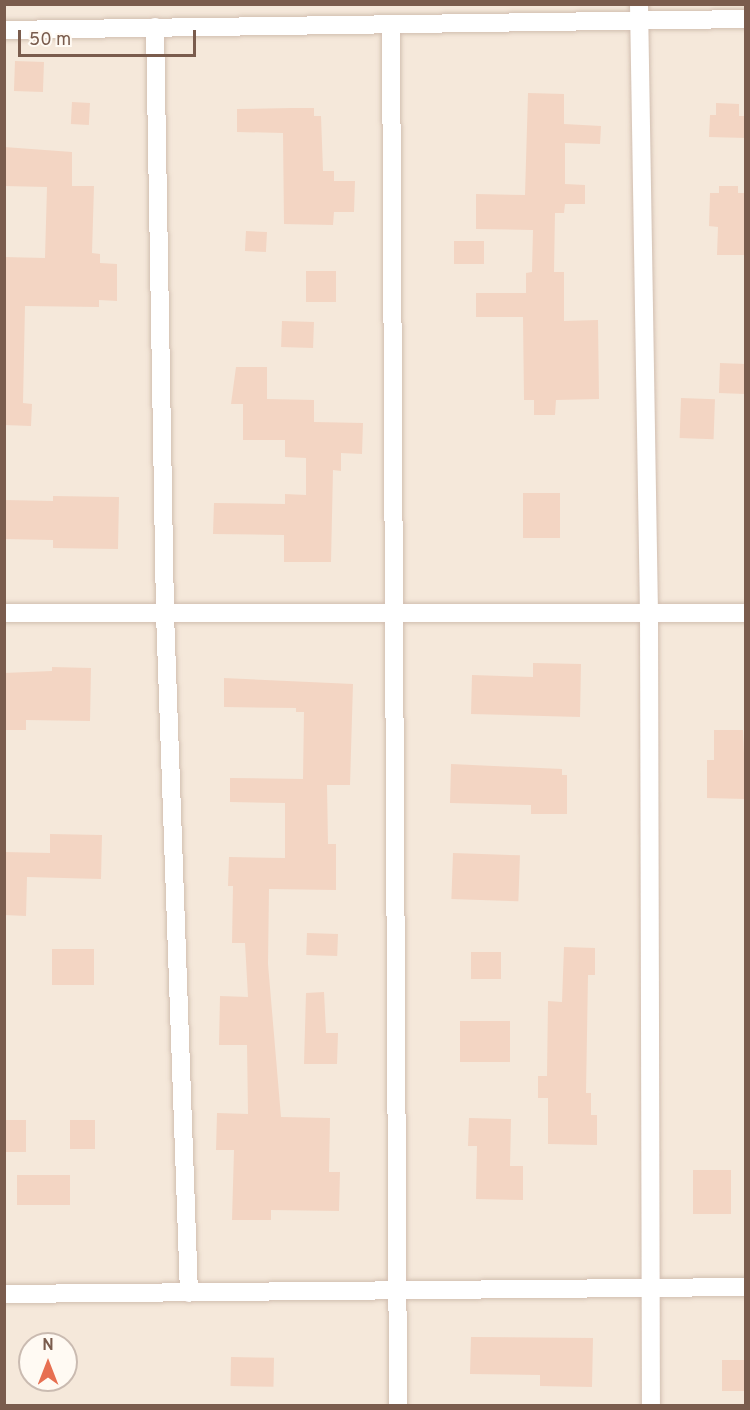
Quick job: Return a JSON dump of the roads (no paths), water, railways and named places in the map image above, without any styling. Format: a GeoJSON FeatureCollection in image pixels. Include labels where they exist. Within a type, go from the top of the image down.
{"type":"FeatureCollection","features":[{"type":"Feature","properties":{"kind":"street"},"geometry":{"type":"LineString","coordinates":[[4,30],[391,24],[638,12],[746,18]]}},
{"type":"Feature","properties":{"kind":"street"},"geometry":{"type":"LineString","coordinates":[[638,12],[649,613],[653,1288],[651,1406]]}},
{"type":"Feature","properties":{"kind":"street"},"geometry":{"type":"LineString","coordinates":[[391,24],[398,1406]]}},
{"type":"Feature","properties":{"kind":"street"},"geometry":{"type":"LineString","coordinates":[[155,27],[165,613],[189,1293]]}},
{"type":"Feature","properties":{"kind":"street"},"geometry":{"type":"LineString","coordinates":[[4,613],[746,613]]}},
{"type":"Feature","properties":{"kind":"street"},"geometry":{"type":"LineString","coordinates":[[4,1294],[746,1287]]}}]}
